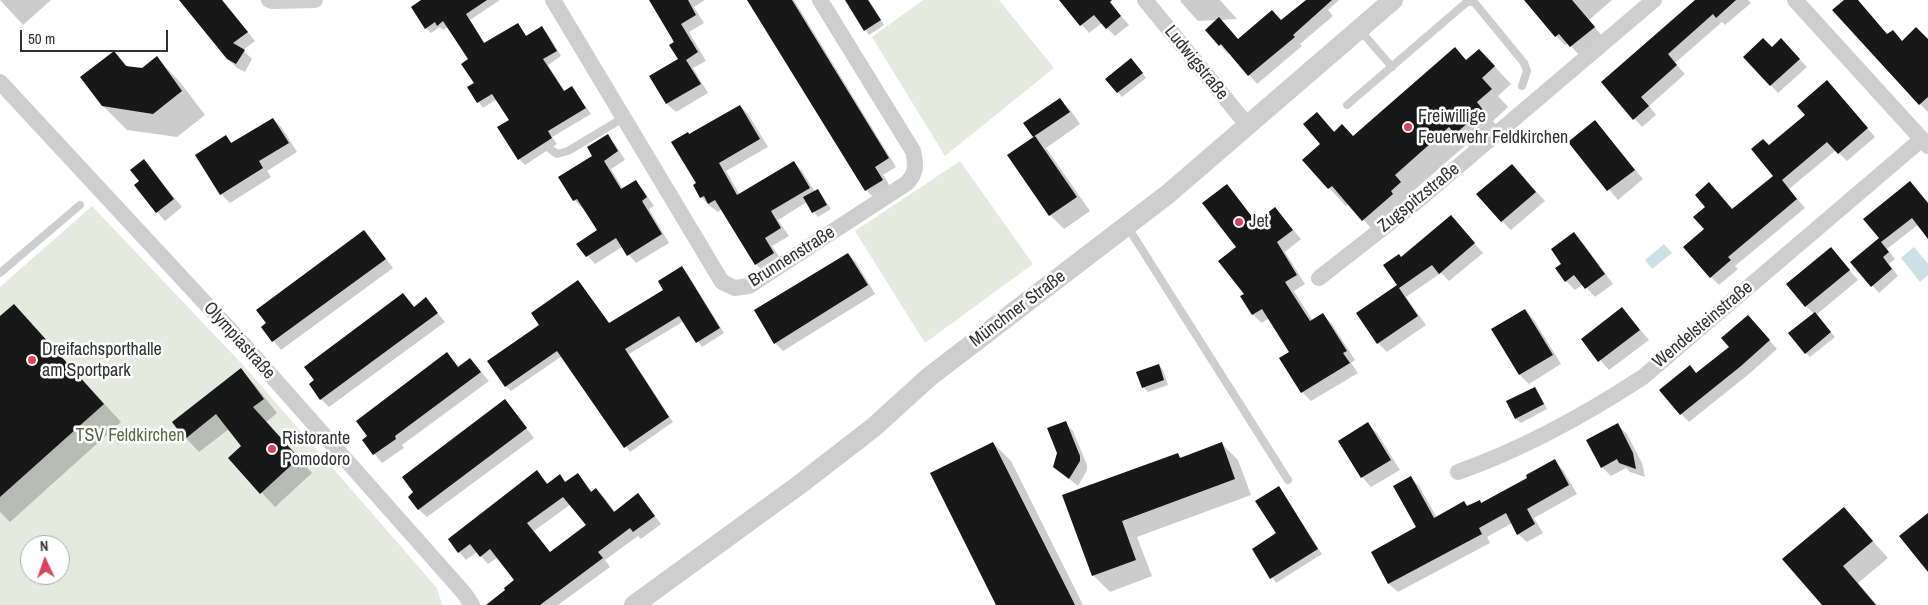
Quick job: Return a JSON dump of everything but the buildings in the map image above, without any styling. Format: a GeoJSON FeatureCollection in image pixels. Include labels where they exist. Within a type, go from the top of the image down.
{"type":"FeatureCollection","features":[{"type":"Feature","properties":{"kind":"street"},"geometry":{"type":"LineString","coordinates":[[269,0],[315,0]]}},
{"type":"Feature","properties":{"kind":"street","name":"Brunnenstraße"},"geometry":{"type":"LineString","coordinates":[[553,0],[722,282],[735,288],[749,286],[907,183],[914,176],[916,166],[913,152],[820,0]]}},
{"type":"Feature","properties":{"kind":"street","name":"Ludwigstraße"},"geometry":{"type":"LineString","coordinates":[[1145,0],[1248,126]]}},
{"type":"Feature","properties":{"kind":"street","name":"Münchner Straße"},"geometry":{"type":"LineString","coordinates":[[634,605],[814,474],[874,427],[929,377],[1168,194],[1392,0]]}},
{"type":"Feature","properties":{"kind":"street","name":"Zugspitzstraße"},"geometry":{"type":"LineString","coordinates":[[1319,278],[1415,204],[1654,0]]}},
{"type":"Feature","properties":{"kind":"street"},"geometry":{"type":"LineString","coordinates":[[1795,0],[1925,143]]}},
{"type":"Feature","properties":{"kind":"street","name":"Olympiastraße"},"geometry":{"type":"LineString","coordinates":[[0,82],[245,346],[464,593],[472,605]]}},
{"type":"Feature","properties":{"kind":"street","name":"Wendelsteinstraße"},"geometry":{"type":"LineString","coordinates":[[1458,472],[1498,458],[1604,402],[1643,376],[1925,143]]}},
{"type":"Feature","properties":{"kind":"lane"},"geometry":{"type":"LineString","coordinates":[[1347,105],[1467,2],[1474,2],[1524,63],[1527,71],[1522,86]]}},
{"type":"Feature","properties":{"kind":"lane"},"geometry":{"type":"LineString","coordinates":[[1359,29],[1392,67]]}},
{"type":"Feature","properties":{"kind":"lane"},"geometry":{"type":"LineString","coordinates":[[550,148],[557,154],[568,151],[623,118]]}},
{"type":"Feature","properties":{"kind":"lane"},"geometry":{"type":"LineString","coordinates":[[0,273],[80,205]]}},
{"type":"Feature","properties":{"kind":"lane"},"geometry":{"type":"LineString","coordinates":[[1127,226],[1288,480]]}},
{"type":"Feature","properties":{"kind":"green space"},"geometry":{"type":"Polygon","coordinates":[[[923,0],[999,0],[1054,68],[945,156],[872,37],[923,0]]]}},
{"type":"Feature","properties":{"kind":"green space"},"geometry":{"type":"Polygon","coordinates":[[[960,161],[1033,264],[925,343],[855,231],[960,161]]]}},
{"type":"Feature","properties":{"kind":"green space","name":"TSV Feldkirchen"},"geometry":{"type":"Polygon","coordinates":[[[92,206],[244,366],[437,588],[442,605],[0,605],[0,287],[92,206]]]}},
{"type":"Feature","properties":{"kind":"shaded area"},"geometry":{"type":"Polygon","coordinates":[[[1664,244],[1672,253],[1652,269],[1645,260],[1664,244]]]}},
{"type":"Feature","properties":{"kind":"shaded area"},"geometry":{"type":"Polygon","coordinates":[[[1914,247],[1928,264],[1928,275],[1920,282],[1901,258],[1914,247]]]}},
{"type":"Feature","properties":{"kind":"place","name":"Freiwillige Feuerwehr Feldkirchen"},"geometry":{"type":"Point","coordinates":[1408,127]}},
{"type":"Feature","properties":{"kind":"place","name":"Jet"},"geometry":{"type":"Point","coordinates":[1239,222]}},
{"type":"Feature","properties":{"kind":"place","name":"Dreifachsporthalle am Sportpark"},"geometry":{"type":"Point","coordinates":[32,360]}},
{"type":"Feature","properties":{"kind":"place","name":"Ristorante Pomodoro"},"geometry":{"type":"Point","coordinates":[272,449]}}]}
